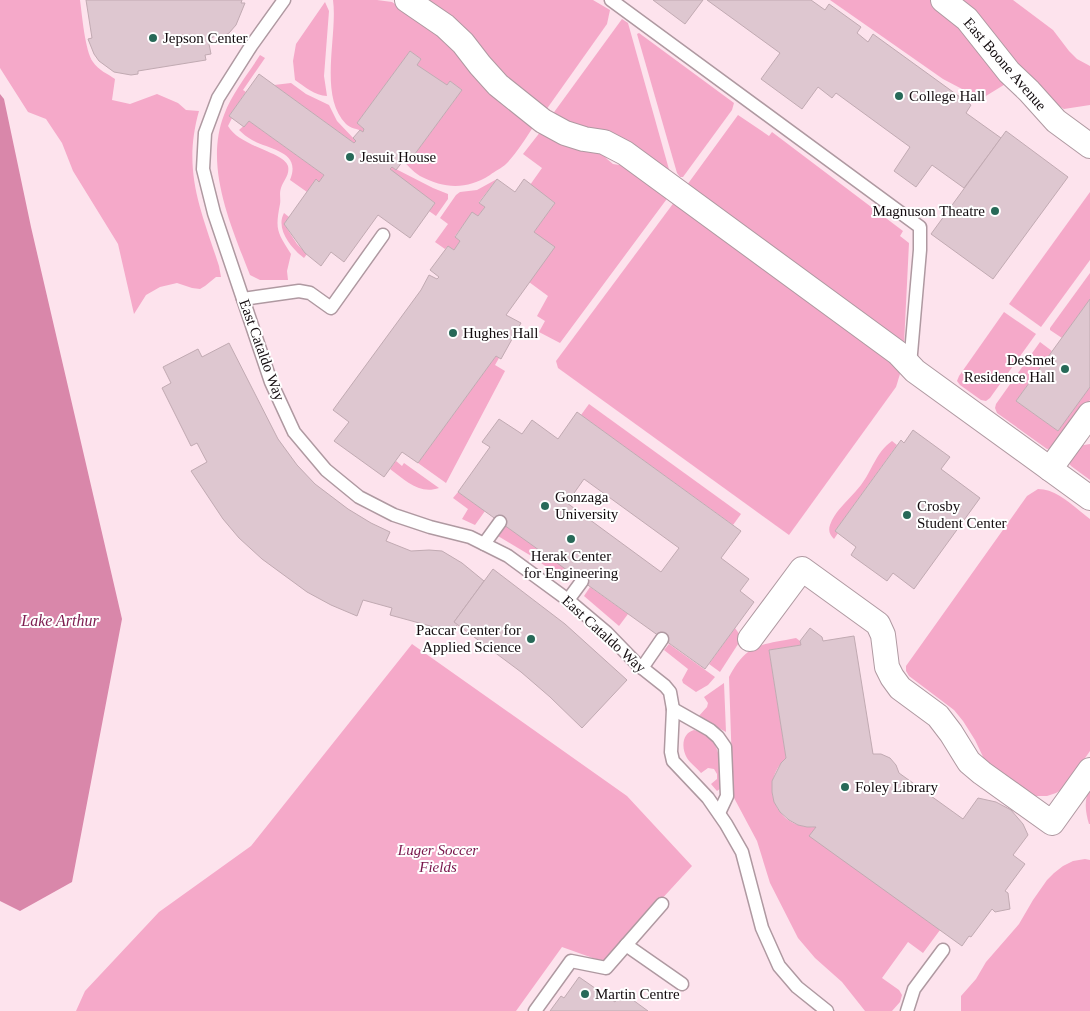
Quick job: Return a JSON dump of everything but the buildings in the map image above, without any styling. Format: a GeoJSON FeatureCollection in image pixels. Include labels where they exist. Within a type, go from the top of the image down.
{"type":"FeatureCollection","features":[{"type":"Feature","properties":{"kind":"street"},"geometry":{"type":"LineString","coordinates":[[407,0],[445,26],[463,43],[498,85],[543,121],[584,139],[604,142],[625,153],[898,352],[915,371],[1090,498]]}},
{"type":"Feature","properties":{"kind":"street","name":"East Boone Avenue"},"geometry":{"type":"LineString","coordinates":[[943,0],[967,19],[1009,72],[1056,121],[1090,146]]}},
{"type":"Feature","properties":{"kind":"street"},"geometry":{"type":"LineString","coordinates":[[1050,469],[1090,414]]}},
{"type":"Feature","properties":{"kind":"street"},"geometry":{"type":"LineString","coordinates":[[750,639],[802,569],[878,624],[882,635],[887,667],[892,678],[900,688],[938,716],[969,762],[1052,823],[1090,770]]}},
{"type":"Feature","properties":{"kind":"lane","name":"East Cataldo Way"},"geometry":{"type":"LineString","coordinates":[[284,0],[251,46],[218,98],[205,133],[203,169],[214,213],[270,382],[294,432],[326,470],[359,497],[394,515],[430,527],[470,537],[508,556],[568,600],[606,632],[642,668],[665,686],[670,692],[672,709],[671,752],[673,761],[708,798],[742,852],[762,928],[778,966],[797,987],[827,1011]]}},
{"type":"Feature","properties":{"kind":"lane"},"geometry":{"type":"LineString","coordinates":[[611,0],[920,227],[920,250],[910,366]]}},
{"type":"Feature","properties":{"kind":"lane"},"geometry":{"type":"LineString","coordinates":[[243,299],[299,291],[310,293],[331,308],[383,235]]}},
{"type":"Feature","properties":{"kind":"lane"},"geometry":{"type":"LineString","coordinates":[[484,544],[500,522]]}},
{"type":"Feature","properties":{"kind":"lane"},"geometry":{"type":"LineString","coordinates":[[568,600],[582,580]]}},
{"type":"Feature","properties":{"kind":"lane"},"geometry":{"type":"LineString","coordinates":[[642,668],[662,639]]}},
{"type":"Feature","properties":{"kind":"lane"},"geometry":{"type":"LineString","coordinates":[[672,709],[710,730],[725,747],[727,796],[719,813]]}},
{"type":"Feature","properties":{"kind":"lane"},"geometry":{"type":"LineString","coordinates":[[535,1011],[571,961],[606,968],[662,904]]}},
{"type":"Feature","properties":{"kind":"lane"},"geometry":{"type":"LineString","coordinates":[[626,945],[682,984]]}},
{"type":"Feature","properties":{"kind":"lane"},"geometry":{"type":"LineString","coordinates":[[907,1011],[914,989],[943,950]]}},
{"type":"Feature","properties":{"kind":"shaded area","name":"Gonzaga University"},"geometry":{"type":"Polygon","coordinates":[[[0,0],[1090,0],[1090,1011],[0,1011],[0,0]]]}},
{"type":"Feature","properties":{"kind":"green space"},"geometry":{"type":"Polygon","coordinates":[[[0,0],[80,0],[84,32],[90,57],[103,72],[115,79],[112,100],[130,104],[157,94],[178,103],[186,110],[199,111],[192,153],[193,172],[200,208],[221,277],[216,277],[200,289],[177,283],[160,287],[146,295],[134,314],[118,244],[73,171],[62,143],[46,119],[28,112],[0,68],[0,0]]]}},
{"type":"Feature","properties":{"kind":"green space"},"geometry":{"type":"Polygon","coordinates":[[[333,0],[392,2],[439,34],[534,126],[510,160],[503,167],[481,180],[455,186],[438,183],[420,176],[400,158],[401,156],[409,162],[462,90],[450,81],[447,85],[417,65],[421,59],[410,51],[357,123],[364,129],[363,132],[346,124],[338,112],[333,98],[331,82],[333,0]]]}},
{"type":"Feature","properties":{"kind":"green space"},"geometry":{"type":"Polygon","coordinates":[[[426,0],[593,0],[610,10],[607,24],[546,110],[505,76],[426,0]]]}},
{"type":"Feature","properties":{"kind":"green space"},"geometry":{"type":"Polygon","coordinates":[[[830,0],[931,0],[956,20],[1007,83],[981,99],[943,79],[830,0]]]}},
{"type":"Feature","properties":{"kind":"green space"},"geometry":{"type":"Polygon","coordinates":[[[963,0],[1013,0],[1053,30],[1077,59],[1090,66],[1090,105],[1064,109],[1048,100],[1015,65],[994,33],[963,0]]]}},
{"type":"Feature","properties":{"kind":"green space"},"geometry":{"type":"Polygon","coordinates":[[[325,2],[329,11],[324,76],[327,96],[323,96],[314,93],[295,80],[293,61],[296,44],[325,2]]]}},
{"type":"Feature","properties":{"kind":"green space"},"geometry":{"type":"Polygon","coordinates":[[[622,19],[628,23],[670,173],[552,115],[622,19]]]}},
{"type":"Feature","properties":{"kind":"green space"},"geometry":{"type":"Polygon","coordinates":[[[639,33],[734,103],[732,110],[683,177],[680,177],[677,173],[637,34],[639,33]]]}},
{"type":"Feature","properties":{"kind":"green space"},"geometry":{"type":"Polygon","coordinates":[[[260,55],[265,58],[243,90],[246,92],[229,116],[232,118],[228,126],[242,139],[279,157],[288,166],[287,175],[280,190],[278,230],[291,254],[287,271],[288,280],[260,280],[250,275],[228,216],[218,175],[219,135],[224,115],[236,91],[260,55]]]}},
{"type":"Feature","properties":{"kind":"green space"},"geometry":{"type":"Polygon","coordinates":[[[291,83],[306,94],[329,105],[337,121],[356,141],[354,143],[274,85],[291,83]]]}},
{"type":"Feature","properties":{"kind":"green space"},"geometry":{"type":"Polygon","coordinates":[[[738,115],[769,136],[772,132],[903,231],[900,236],[909,243],[904,344],[687,185],[738,115]]]}},
{"type":"Feature","properties":{"kind":"green space"},"geometry":{"type":"Polygon","coordinates":[[[249,121],[324,175],[319,182],[316,180],[307,192],[290,180],[293,170],[292,163],[288,157],[252,140],[239,130],[249,121]]]}},
{"type":"Feature","properties":{"kind":"green space"},"geometry":{"type":"Polygon","coordinates":[[[541,131],[601,152],[613,164],[626,166],[669,196],[560,343],[539,332],[545,321],[537,316],[548,296],[529,282],[534,232],[555,203],[530,185],[542,168],[523,154],[541,131]]]}},
{"type":"Feature","properties":{"kind":"green space"},"geometry":{"type":"Polygon","coordinates":[[[392,167],[448,194],[448,199],[436,216],[429,211],[435,203],[390,170],[392,167]]]}},
{"type":"Feature","properties":{"kind":"green space"},"geometry":{"type":"Polygon","coordinates":[[[497,179],[479,202],[485,207],[478,216],[472,213],[455,236],[460,241],[454,250],[448,246],[445,249],[435,242],[448,224],[440,218],[456,195],[460,192],[477,190],[497,179]]]}},
{"type":"Feature","properties":{"kind":"green space"},"geometry":{"type":"Polygon","coordinates":[[[1090,192],[1090,260],[1041,327],[1009,304],[1090,192]]]}},
{"type":"Feature","properties":{"kind":"green space"},"geometry":{"type":"Polygon","coordinates":[[[675,201],[898,366],[900,374],[896,387],[789,535],[558,368],[556,361],[675,201]]]}},
{"type":"Feature","properties":{"kind":"green space"},"geometry":{"type":"Polygon","coordinates":[[[284,213],[289,217],[284,224],[297,244],[307,254],[304,258],[290,244],[283,232],[282,219],[284,213]]]}},
{"type":"Feature","properties":{"kind":"green space"},"geometry":{"type":"Polygon","coordinates":[[[1090,273],[1090,299],[1062,338],[1050,330],[1050,328],[1090,273]]]}},
{"type":"Feature","properties":{"kind":"green space"},"geometry":{"type":"Polygon","coordinates":[[[1004,312],[1036,334],[990,398],[986,401],[981,400],[957,381],[1004,312]]]}},
{"type":"Feature","properties":{"kind":"green space"},"geometry":{"type":"Polygon","coordinates":[[[1040,342],[1052,351],[1016,401],[1058,431],[1090,387],[1090,400],[1055,448],[1047,449],[997,413],[995,408],[1040,342]]]}},
{"type":"Feature","properties":{"kind":"green space"},"geometry":{"type":"Polygon","coordinates":[[[496,356],[499,358],[495,365],[505,371],[446,483],[418,463],[496,356]]]}},
{"type":"Feature","properties":{"kind":"green space"},"geometry":{"type":"Polygon","coordinates":[[[589,404],[741,514],[733,525],[581,415],[589,404]]]}},
{"type":"Feature","properties":{"kind":"green space"},"geometry":{"type":"Polygon","coordinates":[[[892,441],[897,445],[835,531],[838,533],[834,539],[829,531],[832,520],[839,509],[865,480],[878,456],[892,441]]]}},
{"type":"Feature","properties":{"kind":"green space"},"geometry":{"type":"Polygon","coordinates":[[[1090,444],[1090,480],[1068,462],[1078,446],[1090,444]]]}},
{"type":"Feature","properties":{"kind":"green space"},"geometry":{"type":"Polygon","coordinates":[[[396,461],[402,466],[404,463],[439,488],[425,490],[407,482],[390,469],[396,461]]]}},
{"type":"Feature","properties":{"kind":"green space"},"geometry":{"type":"Polygon","coordinates":[[[1038,489],[1052,492],[1059,496],[1090,519],[1090,751],[1064,788],[1047,796],[1024,793],[986,763],[975,740],[954,710],[909,676],[906,671],[906,666],[1027,496],[1038,489]]]}},
{"type":"Feature","properties":{"kind":"green space"},"geometry":{"type":"Polygon","coordinates":[[[458,492],[485,511],[475,525],[462,519],[468,509],[453,498],[458,492]]]}},
{"type":"Feature","properties":{"kind":"green space"},"geometry":{"type":"Polygon","coordinates":[[[506,526],[573,574],[567,582],[533,557],[498,536],[506,526]]]}},
{"type":"Feature","properties":{"kind":"green space"},"geometry":{"type":"Polygon","coordinates":[[[590,587],[628,614],[619,626],[584,596],[590,587]]]}},
{"type":"Feature","properties":{"kind":"green space"},"geometry":{"type":"Polygon","coordinates":[[[735,628],[740,635],[740,641],[720,672],[709,664],[735,628]]]}},
{"type":"Feature","properties":{"kind":"green space"},"geometry":{"type":"Polygon","coordinates":[[[796,638],[800,641],[801,645],[769,650],[786,758],[777,769],[773,781],[772,792],[775,804],[781,814],[790,821],[802,826],[816,827],[810,836],[940,930],[923,953],[908,942],[882,978],[899,990],[902,995],[900,1002],[892,1011],[865,1011],[842,982],[815,958],[798,938],[770,883],[757,841],[733,796],[729,677],[742,658],[756,647],[796,638]]]}},
{"type":"Feature","properties":{"kind":"green space","name":"Luger Soccer Fields"},"geometry":{"type":"Polygon","coordinates":[[[412,644],[627,796],[692,866],[604,962],[562,947],[516,1011],[76,1011],[85,991],[159,912],[251,846],[412,644]]]}},
{"type":"Feature","properties":{"kind":"green space"},"geometry":{"type":"Polygon","coordinates":[[[669,644],[715,677],[708,685],[696,692],[683,683],[682,680],[688,669],[664,650],[669,644]]]}},
{"type":"Feature","properties":{"kind":"green space"},"geometry":{"type":"Polygon","coordinates":[[[724,683],[726,732],[698,717],[707,707],[708,703],[704,697],[724,683]]]}},
{"type":"Feature","properties":{"kind":"green space"},"geometry":{"type":"Polygon","coordinates":[[[694,730],[711,739],[715,745],[718,753],[721,788],[717,791],[711,784],[717,779],[714,769],[708,768],[701,773],[688,760],[685,754],[683,746],[685,738],[687,734],[694,730]]]}},
{"type":"Feature","properties":{"kind":"green space"},"geometry":{"type":"Polygon","coordinates":[[[1090,787],[1090,824],[1089,824],[1086,805],[1090,787]]]}},
{"type":"Feature","properties":{"kind":"green space"},"geometry":{"type":"Polygon","coordinates":[[[1090,860],[1090,1011],[961,1011],[961,996],[976,979],[986,962],[1019,924],[1047,880],[1063,866],[1073,861],[1090,860]]]}},
{"type":"Feature","properties":{"kind":"water","name":"Lake Arthur"},"geometry":{"type":"Polygon","coordinates":[[[0,94],[4,99],[31,227],[122,619],[72,882],[20,911],[0,901],[0,94]]]}},
{"type":"Feature","properties":{"kind":"place","name":"Jepson Center"},"geometry":{"type":"Point","coordinates":[153,38]}},
{"type":"Feature","properties":{"kind":"place","name":"College Hall"},"geometry":{"type":"Point","coordinates":[899,96]}},
{"type":"Feature","properties":{"kind":"place","name":"Jesuit House"},"geometry":{"type":"Point","coordinates":[350,157]}},
{"type":"Feature","properties":{"kind":"place","name":"Magnuson Theatre"},"geometry":{"type":"Point","coordinates":[995,211]}},
{"type":"Feature","properties":{"kind":"place","name":"Hughes Hall"},"geometry":{"type":"Point","coordinates":[453,333]}},
{"type":"Feature","properties":{"kind":"place","name":"DeSmet Residence Hall"},"geometry":{"type":"Point","coordinates":[1065,369]}},
{"type":"Feature","properties":{"kind":"place","name":"Gonzaga University"},"geometry":{"type":"Point","coordinates":[545,506]}},
{"type":"Feature","properties":{"kind":"place","name":"Crosby Student Center"},"geometry":{"type":"Point","coordinates":[907,515]}},
{"type":"Feature","properties":{"kind":"place","name":"Herak Center for Engineering"},"geometry":{"type":"Point","coordinates":[571,539]}},
{"type":"Feature","properties":{"kind":"place","name":"Paccar Center for Applied Science"},"geometry":{"type":"Point","coordinates":[531,639]}},
{"type":"Feature","properties":{"kind":"place","name":"Foley Library"},"geometry":{"type":"Point","coordinates":[845,787]}},
{"type":"Feature","properties":{"kind":"place","name":"Martin Centre"},"geometry":{"type":"Point","coordinates":[585,994]}}]}
